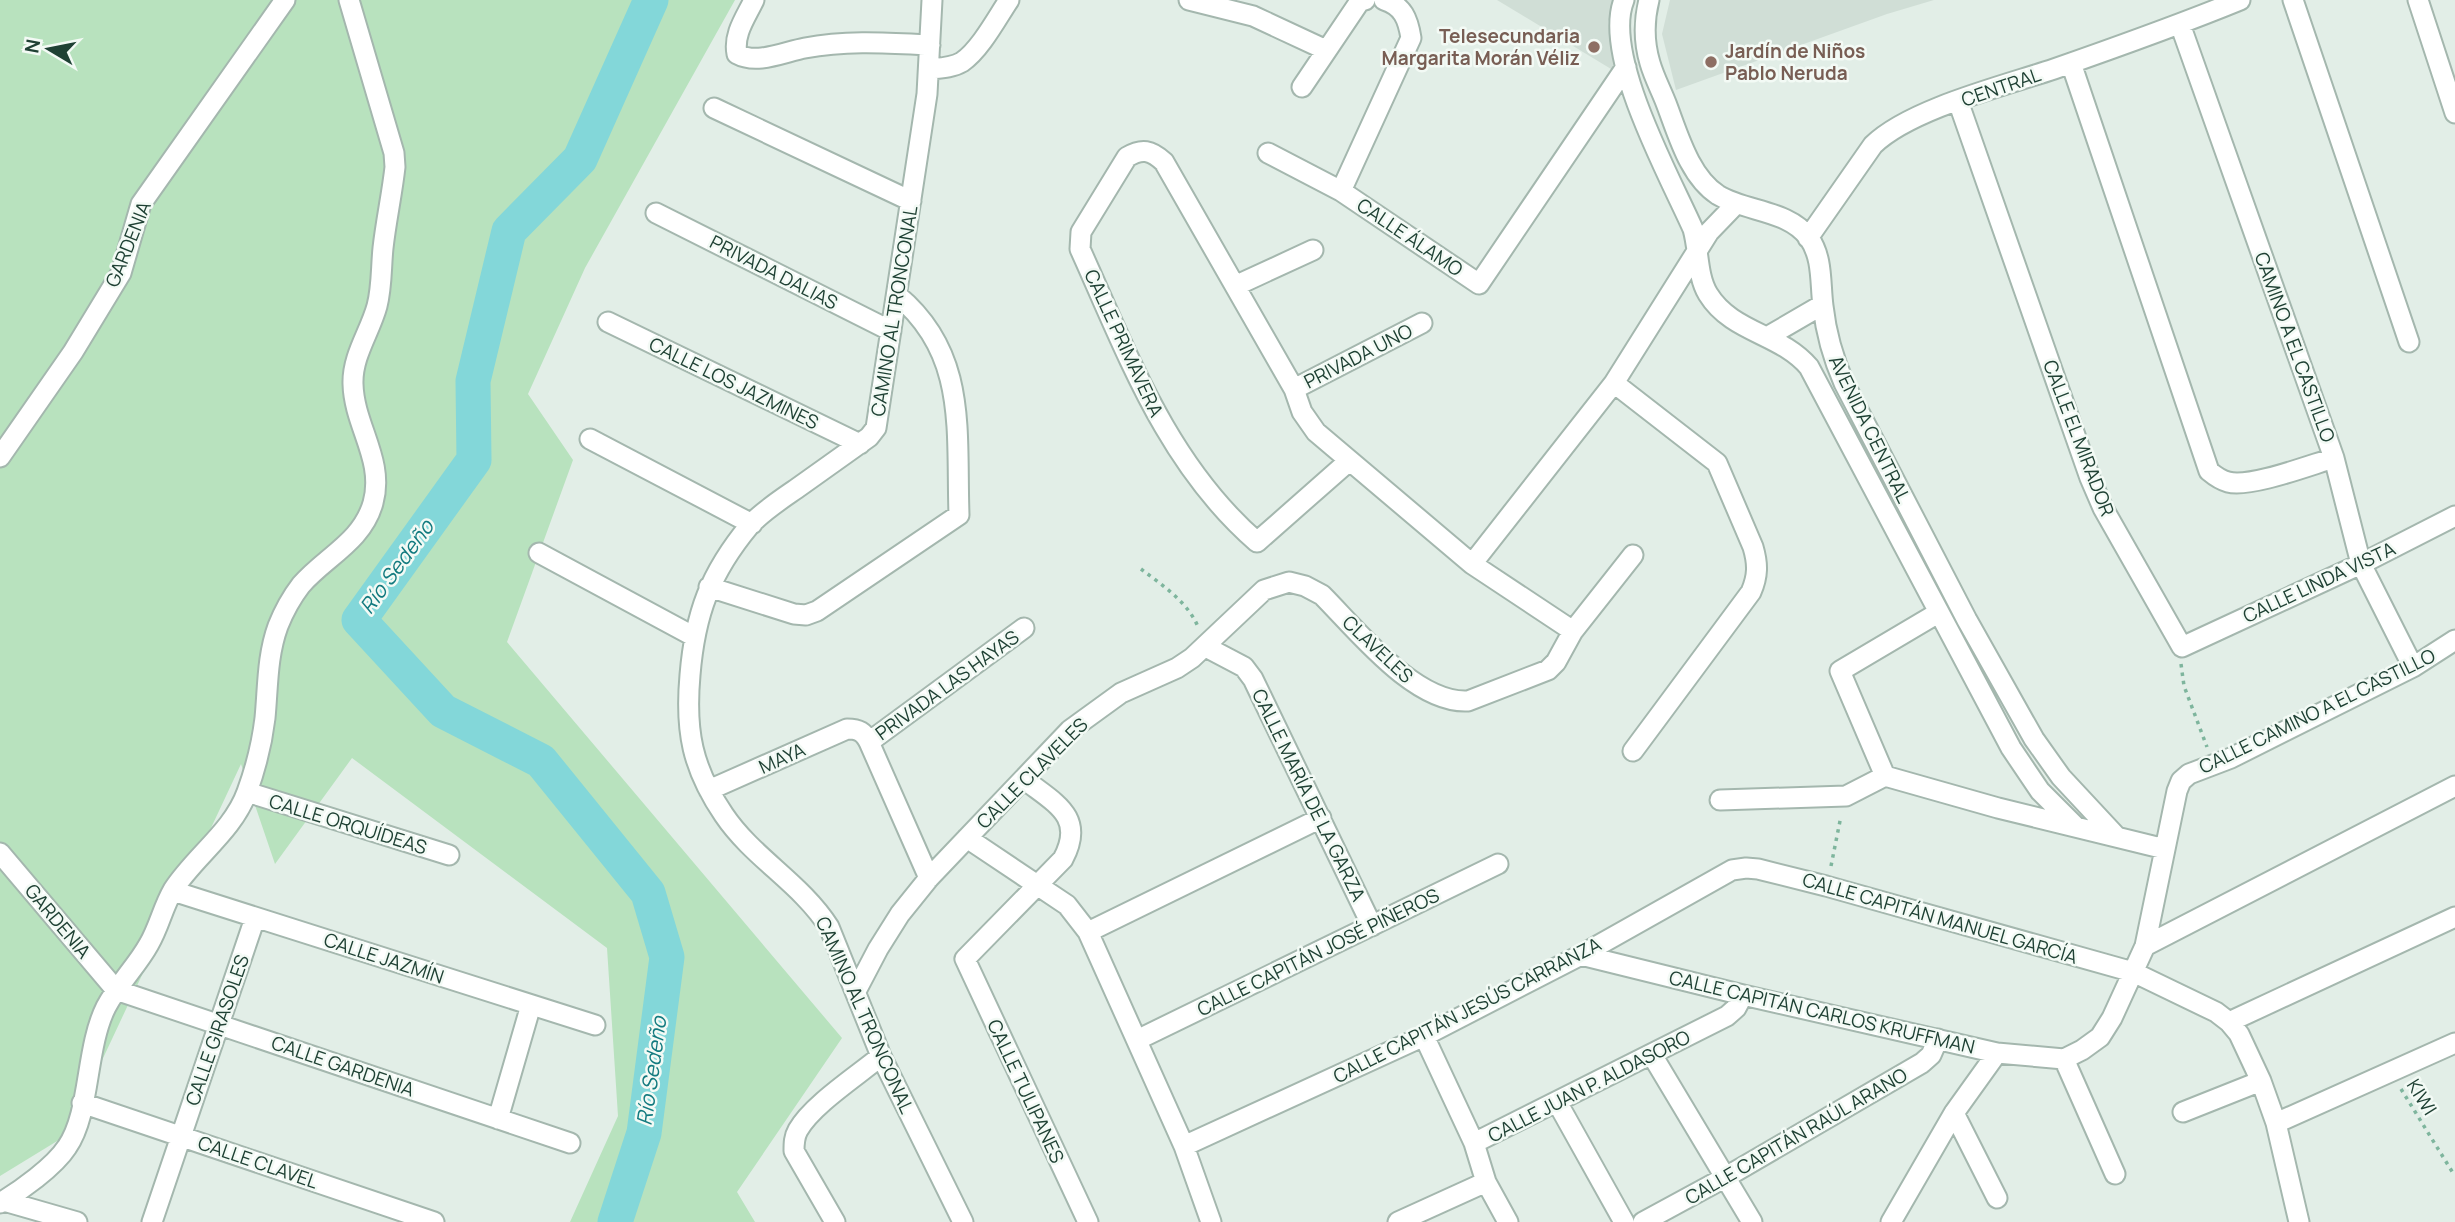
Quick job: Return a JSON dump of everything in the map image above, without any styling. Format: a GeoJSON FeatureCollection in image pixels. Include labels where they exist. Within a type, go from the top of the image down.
{"type":"FeatureCollection","features":[{"type":"Feature","properties":{"kind":"street","name":"GARDENIA"},"geometry":{"type":"LineString","coordinates":[[0,457],[73,352],[121,273],[141,204],[285,0]]}},
{"type":"Feature","properties":{"kind":"street"},"geometry":{"type":"LineString","coordinates":[[2,1202],[55,1161],[68,1147],[76,1129],[97,1026],[116,990],[148,946],[173,891],[233,818],[247,792],[262,737],[267,676],[274,636],[285,608],[302,584],[351,542],[365,524],[373,503],[377,480],[373,455],[355,402],[354,364],[377,308],[395,167],[394,153],[349,0]]}},
{"type":"Feature","properties":{"kind":"street"},"geometry":{"type":"LineString","coordinates":[[754,0],[735,45],[737,54],[745,58],[755,59],[839,43],[930,45]]}},
{"type":"Feature","properties":{"kind":"street","name":"CAMINO AL TRONCONAL"},"geometry":{"type":"LineString","coordinates":[[932,0],[929,69],[876,428],[860,444],[774,505],[752,524],[726,558],[709,587],[693,636],[687,703],[688,728],[693,751],[709,790],[734,830],[801,891],[829,927],[881,1056],[962,1222]]}},
{"type":"Feature","properties":{"kind":"street"},"geometry":{"type":"LineString","coordinates":[[929,69],[949,68],[962,62],[974,50],[1009,0]]}},
{"type":"Feature","properties":{"kind":"street"},"geometry":{"type":"LineString","coordinates":[[1189,0],[1221,3],[1326,50]]}},
{"type":"Feature","properties":{"kind":"street"},"geometry":{"type":"LineString","coordinates":[[1302,88],[1360,1],[1365,0]]}},
{"type":"Feature","properties":{"kind":"street","name":"CALLE ÁLAMO"},"geometry":{"type":"LineString","coordinates":[[1384,0],[1395,4],[1408,19],[1411,38],[1341,191],[1479,284],[1626,67]]}},
{"type":"Feature","properties":{"kind":"street","name":"AVENIDA CENTRAL"},"geometry":{"type":"LineString","coordinates":[[1624,0],[1620,32],[1635,99],[1693,229],[1707,292],[1720,310],[1742,325],[1786,346],[1799,355],[1809,367],[2024,771],[2047,800],[2075,826]]}},
{"type":"Feature","properties":{"kind":"street"},"geometry":{"type":"LineString","coordinates":[[1649,0],[1646,39],[1650,64],[1687,156],[1701,178],[1716,193],[1736,204],[1778,217],[1795,226],[1808,238]]}},
{"type":"Feature","properties":{"kind":"street","name":"CENTRAL"},"geometry":{"type":"LineString","coordinates":[[1808,238],[1873,145],[1886,132],[1958,101],[2180,24],[2240,0]]}},
{"type":"Feature","properties":{"kind":"street"},"geometry":{"type":"LineString","coordinates":[[2293,0],[2409,342]]}},
{"type":"Feature","properties":{"kind":"street"},"geometry":{"type":"LineString","coordinates":[[2418,0],[2455,113]]}},
{"type":"Feature","properties":{"kind":"street","name":"CAMINO A EL CASTILLO"},"geometry":{"type":"LineString","coordinates":[[2180,24],[2334,458],[2361,564],[2413,667]]}},
{"type":"Feature","properties":{"kind":"street"},"geometry":{"type":"LineString","coordinates":[[2071,63],[2209,471],[2229,483],[2245,483],[2334,458]]}},
{"type":"Feature","properties":{"kind":"street","name":"CALLE EL MIRADOR"},"geometry":{"type":"LineString","coordinates":[[1958,101],[2090,478],[2103,508],[2182,647]]}},
{"type":"Feature","properties":{"kind":"street"},"geometry":{"type":"LineString","coordinates":[[714,108],[911,201]]}},
{"type":"Feature","properties":{"kind":"street","name":"CALLE PRIMAVERA"},"geometry":{"type":"LineString","coordinates":[[1235,286],[1164,162],[1155,153],[1146,150],[1137,151],[1127,158],[1082,232],[1080,249],[1151,407],[1216,503],[1257,542],[1349,461]]}},
{"type":"Feature","properties":{"kind":"street"},"geometry":{"type":"LineString","coordinates":[[1268,153],[1341,191]]}},
{"type":"Feature","properties":{"kind":"street"},"geometry":{"type":"LineString","coordinates":[[1472,564],[1614,383],[1699,248],[1719,219],[1736,204]]}},
{"type":"Feature","properties":{"kind":"street","name":"PRIVADA DALIAS"},"geometry":{"type":"LineString","coordinates":[[656,212],[891,331]]}},
{"type":"Feature","properties":{"kind":"street","name":"AVENIDA CENTRAL"},"geometry":{"type":"LineString","coordinates":[[1808,238],[1817,256],[1822,305],[1834,360],[1844,383],[1967,620],[2047,759],[2061,778],[2115,835]]}},
{"type":"Feature","properties":{"kind":"street"},"geometry":{"type":"LineString","coordinates":[[1313,250],[1235,286],[1294,389],[1302,412],[1316,432],[1472,564],[1573,631]]}},
{"type":"Feature","properties":{"kind":"street"},"geometry":{"type":"LineString","coordinates":[[709,587],[794,614],[806,615],[817,611],[959,514],[956,415],[952,380],[931,330],[916,311],[897,295]]}},
{"type":"Feature","properties":{"kind":"street"},"geometry":{"type":"LineString","coordinates":[[1768,337],[1822,305]]}},
{"type":"Feature","properties":{"kind":"street","name":"CALLE LOS JAZMINES"},"geometry":{"type":"LineString","coordinates":[[608,322],[860,444]]}},
{"type":"Feature","properties":{"kind":"street","name":"PRIVADA UNO"},"geometry":{"type":"LineString","coordinates":[[1294,389],[1422,323]]}},
{"type":"Feature","properties":{"kind":"street"},"geometry":{"type":"LineString","coordinates":[[1614,383],[1717,463],[1757,561],[1757,576],[1751,592],[1633,751]]}},
{"type":"Feature","properties":{"kind":"street"},"geometry":{"type":"LineString","coordinates":[[590,439],[752,524]]}},
{"type":"Feature","properties":{"kind":"street","name":"CALLE LINDA VISTA"},"geometry":{"type":"LineString","coordinates":[[2182,647],[2361,564],[2455,516]]}},
{"type":"Feature","properties":{"kind":"street"},"geometry":{"type":"LineString","coordinates":[[539,553],[693,636]]}},
{"type":"Feature","properties":{"kind":"street","name":"CLAVELES"},"geometry":{"type":"LineString","coordinates":[[1289,582],[1305,586],[1322,595],[1404,678],[1443,698],[1457,702],[1468,701],[1548,670],[1556,662],[1573,631],[1633,555]]}},
{"type":"Feature","properties":{"kind":"street","name":"CALLE CLAVELES"},"geometry":{"type":"LineString","coordinates":[[856,991],[878,948],[900,914],[929,878],[1070,730],[1121,693],[1177,668],[1206,647],[1264,590],[1289,582]]}},
{"type":"Feature","properties":{"kind":"street"},"geometry":{"type":"LineString","coordinates":[[1885,776],[1840,671],[1938,613]]}},
{"type":"Feature","properties":{"kind":"street","name":"PRIVADA LAS HAYAS"},"geometry":{"type":"LineString","coordinates":[[863,736],[1024,628]]}},
{"type":"Feature","properties":{"kind":"street","name":"CALLE MARÍA DE LA GARZA"},"geometry":{"type":"LineString","coordinates":[[1206,647],[1244,667],[1253,679],[1372,926]]}},
{"type":"Feature","properties":{"kind":"street","name":"CALLE CAMINO A EL CASTILLO"},"geometry":{"type":"LineString","coordinates":[[2064,1059],[2100,1037],[2112,1018],[2145,946],[2181,781],[2189,774],[2214,765],[2452,649]]}},
{"type":"Feature","properties":{"kind":"street","name":"MAYA"},"geometry":{"type":"LineString","coordinates":[[709,790],[847,729],[863,736]]}},
{"type":"Feature","properties":{"kind":"street"},"geometry":{"type":"LineString","coordinates":[[863,736],[929,878]]}},
{"type":"Feature","properties":{"kind":"street"},"geometry":{"type":"LineString","coordinates":[[1720,800],[1846,796],[1885,776],[1998,808],[2165,849]]}},
{"type":"Feature","properties":{"kind":"street"},"geometry":{"type":"LineString","coordinates":[[1024,779],[1064,811],[1070,821],[1072,834],[1070,846],[1063,859],[1037,887]]}},
{"type":"Feature","properties":{"kind":"street"},"geometry":{"type":"LineString","coordinates":[[2145,946],[2455,786]]}},
{"type":"Feature","properties":{"kind":"street","name":"CALLE ORQUÍDEAS"},"geometry":{"type":"LineString","coordinates":[[247,792],[449,855]]}},
{"type":"Feature","properties":{"kind":"street"},"geometry":{"type":"LineString","coordinates":[[1088,932],[1321,818]]}},
{"type":"Feature","properties":{"kind":"street"},"geometry":{"type":"LineString","coordinates":[[967,838],[1067,905],[1088,932],[1184,1146],[1211,1222]]}},
{"type":"Feature","properties":{"kind":"street","name":"GARDENIA"},"geometry":{"type":"LineString","coordinates":[[0,853],[116,990]]}},
{"type":"Feature","properties":{"kind":"street","name":"CALLE CAPITÁN JOSÉ PIÑEROS"},"geometry":{"type":"LineString","coordinates":[[1137,1040],[1498,864]]}},
{"type":"Feature","properties":{"kind":"street","name":"CALLE CAPITÁN MANUEL GARCÍA"},"geometry":{"type":"LineString","coordinates":[[1746,868],[1826,886],[2133,972],[2216,1012],[2229,1022]]}},
{"type":"Feature","properties":{"kind":"street","name":"CALLE CAPITÁN JESÚS CARRANZA"},"geometry":{"type":"LineString","coordinates":[[1184,1146],[1424,1036],[1581,955],[1732,870],[1746,868]]}},
{"type":"Feature","properties":{"kind":"street","name":"CALLE TULIPANES"},"geometry":{"type":"LineString","coordinates":[[1037,887],[965,959],[1088,1222]]}},
{"type":"Feature","properties":{"kind":"street","name":"CALLE JAZMÍN"},"geometry":{"type":"LineString","coordinates":[[173,891],[595,1025]]}},
{"type":"Feature","properties":{"kind":"street"},"geometry":{"type":"LineString","coordinates":[[2298,1222],[2276,1123],[2247,1049],[2229,1022],[2455,917]]}},
{"type":"Feature","properties":{"kind":"street","name":"CALLE GIRASOLES"},"geometry":{"type":"LineString","coordinates":[[152,1222],[255,918]]}},
{"type":"Feature","properties":{"kind":"street","name":"CALLE CAPITÁN CARLOS KRUFFMAN"},"geometry":{"type":"LineString","coordinates":[[1581,955],[1997,1053],[2064,1059]]}},
{"type":"Feature","properties":{"kind":"street","name":"CALLE GARDENIA"},"geometry":{"type":"LineString","coordinates":[[116,990],[570,1143]]}},
{"type":"Feature","properties":{"kind":"street","name":"CALLE JUAN P. ALDASORO"},"geometry":{"type":"LineString","coordinates":[[1508,1222],[1486,1182],[1474,1143],[1727,1016],[1743,995]]}},
{"type":"Feature","properties":{"kind":"street"},"geometry":{"type":"LineString","coordinates":[[498,1119],[531,1005]]}},
{"type":"Feature","properties":{"kind":"street"},"geometry":{"type":"LineString","coordinates":[[1424,1036],[1474,1143]]}},
{"type":"Feature","properties":{"kind":"street","name":"CALLE CAPITÁN RAÚL ARANO"},"geometry":{"type":"LineString","coordinates":[[1643,1222],[1922,1063],[1931,1055],[1938,1039]]}},
{"type":"Feature","properties":{"kind":"street"},"geometry":{"type":"LineString","coordinates":[[2276,1123],[2455,1043]]}},
{"type":"Feature","properties":{"kind":"street"},"geometry":{"type":"LineString","coordinates":[[1891,1222],[1954,1113],[1997,1053]]}},
{"type":"Feature","properties":{"kind":"street"},"geometry":{"type":"LineString","coordinates":[[1652,1055],[1752,1222]]}},
{"type":"Feature","properties":{"kind":"street"},"geometry":{"type":"LineString","coordinates":[[835,1222],[794,1152],[793,1141],[809,1115],[881,1056]]}},
{"type":"Feature","properties":{"kind":"street"},"geometry":{"type":"LineString","coordinates":[[2064,1059],[2115,1174]]}},
{"type":"Feature","properties":{"kind":"street"},"geometry":{"type":"LineString","coordinates":[[2183,1112],[2261,1081]]}},
{"type":"Feature","properties":{"kind":"street"},"geometry":{"type":"LineString","coordinates":[[1556,1102],[1624,1222]]}},
{"type":"Feature","properties":{"kind":"street","name":"CALLE CLAVEL"},"geometry":{"type":"LineString","coordinates":[[82,1103],[434,1222]]}},
{"type":"Feature","properties":{"kind":"street"},"geometry":{"type":"LineString","coordinates":[[1954,1113],[1997,1198]]}},
{"type":"Feature","properties":{"kind":"street"},"geometry":{"type":"LineString","coordinates":[[1398,1222],[1486,1182]]}},
{"type":"Feature","properties":{"kind":"street"},"geometry":{"type":"LineString","coordinates":[[2,1202],[77,1222]]}},
{"type":"Feature","properties":{"kind":"path"},"geometry":{"type":"LineString","coordinates":[[1142,569],[1181,601],[1194,617],[1206,647]]}},
{"type":"Feature","properties":{"kind":"path"},"geometry":{"type":"LineString","coordinates":[[2182,647],[2181,672],[2184,686],[2214,765]]}},
{"type":"Feature","properties":{"kind":"path"},"geometry":{"type":"LineString","coordinates":[[1826,886],[1846,796]]}},
{"type":"Feature","properties":{"kind":"path","name":"KIWI"},"geometry":{"type":"LineString","coordinates":[[2390,1072],[2453,1173]]}},
{"type":"Feature","properties":{"kind":"shaded area","name":"Telesecundaria Margarita Morán Véliz"},"geometry":{"type":"Polygon","coordinates":[[[1497,0],[1614,0],[1608,23],[1616,72],[1497,0]]]}},
{"type":"Feature","properties":{"kind":"shaded area","name":"Jardín de Niños Pablo Neruda"},"geometry":{"type":"Polygon","coordinates":[[[1670,0],[1934,0],[1887,14],[1676,90],[1662,34],[1670,0]]]}},
{"type":"Feature","properties":{"kind":"green space"},"geometry":{"type":"Polygon","coordinates":[[[0,0],[735,0],[585,268],[528,394],[573,460],[507,642],[842,1038],[737,1192],[755,1222],[570,1222],[618,1116],[607,948],[352,758],[275,864],[241,764],[67,1135],[0,1176],[0,0]]]}},
{"type":"Feature","properties":{"kind":"waterway","name":"Río Sedeño"},"geometry":{"type":"LineString","coordinates":[[615,1222],[644,1133],[667,957],[648,893],[541,761],[443,711],[359,620],[474,460],[473,381],[509,231],[580,159],[651,0]]}},
{"type":"Feature","properties":{"kind":"place","name":"Telesecundaria Margarita Morán Véliz"},"geometry":{"type":"Point","coordinates":[1594,47]}},
{"type":"Feature","properties":{"kind":"place","name":"Jardín de Niños Pablo Neruda"},"geometry":{"type":"Point","coordinates":[1711,62]}}]}
